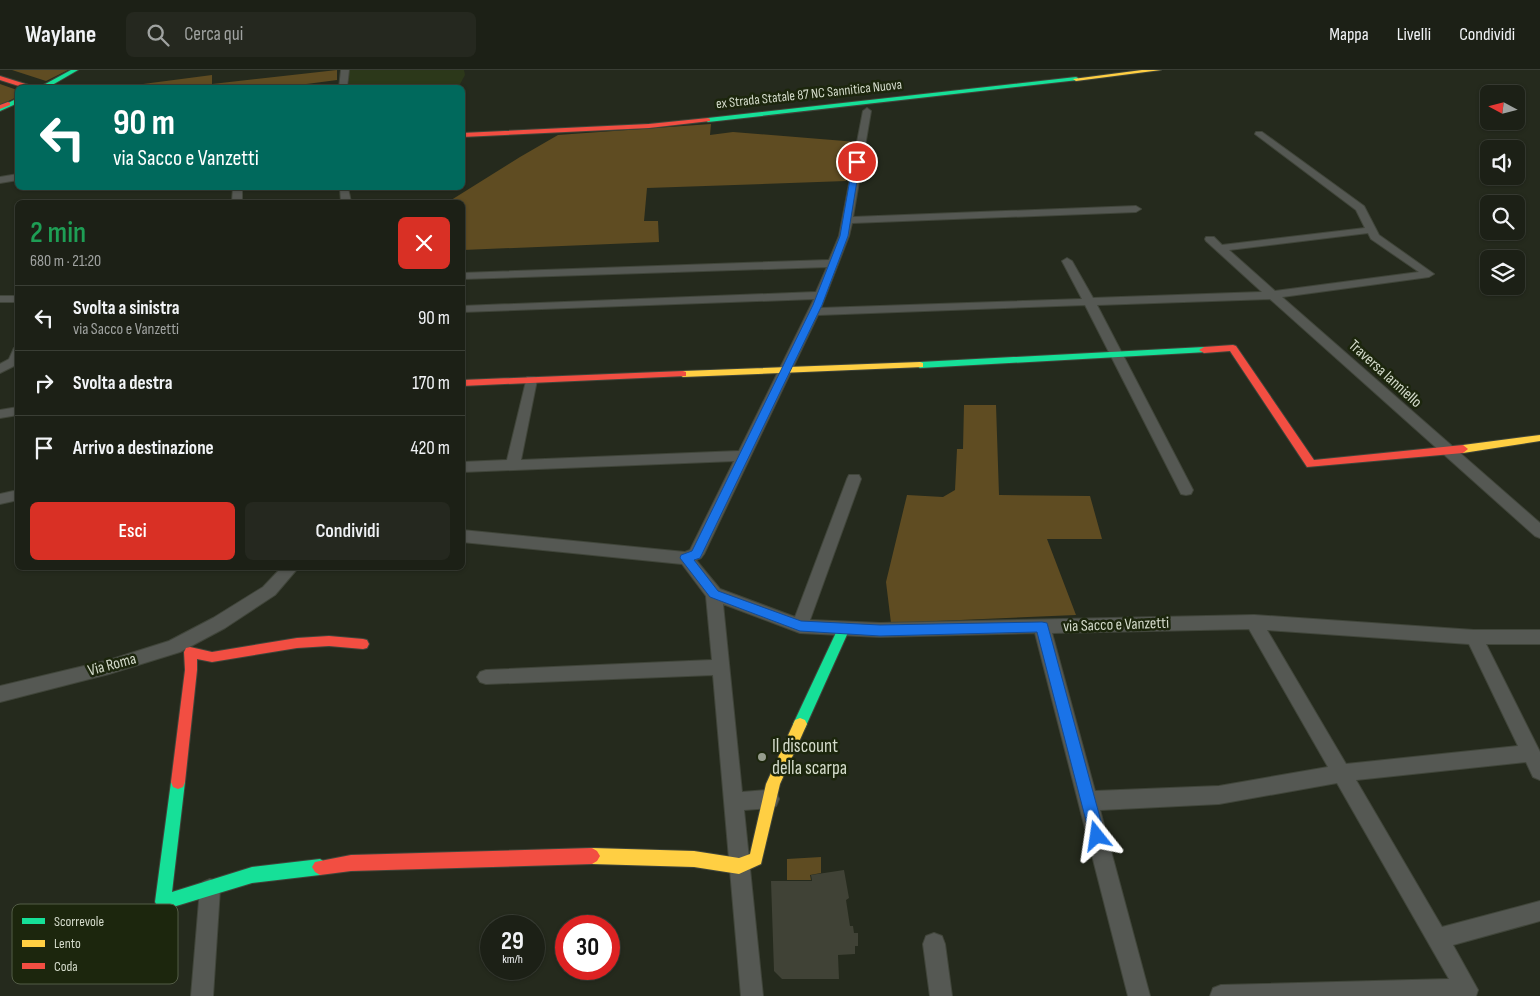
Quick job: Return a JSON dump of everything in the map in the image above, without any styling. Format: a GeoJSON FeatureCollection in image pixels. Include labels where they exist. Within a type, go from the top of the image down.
{"type":"FeatureCollection","features":[{"type":"Feature","properties":{"kind":"main road"},"geometry":{"type":"LineString","coordinates":[[47,85],[75,70]]}},
{"type":"Feature","properties":{"kind":"main road","name":"ex Strada Statale 87 NC Sannitica Nuova"},"geometry":{"type":"LineString","coordinates":[[465,135],[649,126],[1158,70]]}},
{"type":"Feature","properties":{"kind":"main road"},"geometry":{"type":"LineString","coordinates":[[4,79],[23,85]]}},
{"type":"Feature","properties":{"kind":"main road"},"geometry":{"type":"LineString","coordinates":[[465,383],[1118,355],[1233,348],[1311,464],[1446,451],[1540,438]]}},
{"type":"Feature","properties":{"kind":"main road"},"geometry":{"type":"LineString","coordinates":[[188,646],[191,670],[164,902],[252,875],[351,863],[610,856],[694,859],[739,866],[756,859],[773,784],[844,628]]}},
{"type":"Feature","properties":{"kind":"main road"},"geometry":{"type":"LineString","coordinates":[[188,646],[212,657],[297,643],[329,641],[363,644]]}},
{"type":"Feature","properties":{"kind":"street"},"geometry":{"type":"LineString","coordinates":[[343,85],[345,70]]}},
{"type":"Feature","properties":{"kind":"street"},"geometry":{"type":"LineString","coordinates":[[465,536],[686,558],[696,554],[814,312],[834,263],[844,236],[867,111]]}},
{"type":"Feature","properties":{"kind":"street"},"geometry":{"type":"LineString","coordinates":[[814,312],[1274,295],[1429,274],[1375,237],[1360,208],[1258,134]]}},
{"type":"Feature","properties":{"kind":"street"},"geometry":{"type":"LineString","coordinates":[[0,180],[15,178]]}},
{"type":"Feature","properties":{"kind":"street"},"geometry":{"type":"LineString","coordinates":[[847,220],[1136,209]]}},
{"type":"Feature","properties":{"kind":"street"},"geometry":{"type":"LineString","coordinates":[[1220,248],[1371,230]]}},
{"type":"Feature","properties":{"kind":"street","name":"Traversa Ianniello"},"geometry":{"type":"LineString","coordinates":[[1210,239],[1446,451],[1540,532]]}},
{"type":"Feature","properties":{"kind":"street"},"geometry":{"type":"LineString","coordinates":[[1067,261],[1118,355],[1186,490]]}},
{"type":"Feature","properties":{"kind":"street"},"geometry":{"type":"LineString","coordinates":[[465,276],[834,263]]}},
{"type":"Feature","properties":{"kind":"street"},"geometry":{"type":"LineString","coordinates":[[465,308],[821,295]]}},
{"type":"Feature","properties":{"kind":"street"},"geometry":{"type":"LineString","coordinates":[[0,299],[15,299]]}},
{"type":"Feature","properties":{"kind":"street"},"geometry":{"type":"LineString","coordinates":[[0,369],[15,358]]}},
{"type":"Feature","properties":{"kind":"street"},"geometry":{"type":"LineString","coordinates":[[513,464],[530,380]]}},
{"type":"Feature","properties":{"kind":"street"},"geometry":{"type":"LineString","coordinates":[[0,414],[15,412]]}},
{"type":"Feature","properties":{"kind":"street"},"geometry":{"type":"LineString","coordinates":[[465,467],[745,456]]}},
{"type":"Feature","properties":{"kind":"street"},"geometry":{"type":"LineString","coordinates":[[800,626],[854,479]]}},
{"type":"Feature","properties":{"kind":"street"},"geometry":{"type":"LineString","coordinates":[[0,500],[15,496]]}},
{"type":"Feature","properties":{"kind":"street"},"geometry":{"type":"LineString","coordinates":[[686,558],[714,594],[752,996]]}},
{"type":"Feature","properties":{"kind":"street","name":"Via Roma"},"geometry":{"type":"LineString","coordinates":[[0,694],[174,647],[188,646],[219,623],[269,592],[288,570]]}},
{"type":"Feature","properties":{"kind":"street","name":"via Sacco e Vanzetti"},"geometry":{"type":"LineString","coordinates":[[714,594],[800,626],[880,630],[1254,622],[1474,637],[1540,637]]}},
{"type":"Feature","properties":{"kind":"street"},"geometry":{"type":"LineString","coordinates":[[1222,996],[1467,990],[1254,622]]}},
{"type":"Feature","properties":{"kind":"street"},"geometry":{"type":"LineString","coordinates":[[1042,627],[1139,996]]}},
{"type":"Feature","properties":{"kind":"street"},"geometry":{"type":"LineString","coordinates":[[1474,637],[1540,771]]}},
{"type":"Feature","properties":{"kind":"street"},"geometry":{"type":"LineString","coordinates":[[486,676],[721,667]]}},
{"type":"Feature","properties":{"kind":"street"},"geometry":{"type":"LineString","coordinates":[[1088,801],[1219,795],[1342,773],[1531,753]]}},
{"type":"Feature","properties":{"kind":"street"},"geometry":{"type":"LineString","coordinates":[[733,802],[770,799]]}},
{"type":"Feature","properties":{"kind":"street"},"geometry":{"type":"LineString","coordinates":[[202,996],[210,889]]}},
{"type":"Feature","properties":{"kind":"street"},"geometry":{"type":"LineString","coordinates":[[1438,939],[1540,911]]}},
{"type":"Feature","properties":{"kind":"street"},"geometry":{"type":"LineString","coordinates":[[934,944],[941,996]]}},
{"type":"Feature","properties":{"kind":"shaded area"},"geometry":{"type":"Polygon","coordinates":[[[12,70],[68,70],[46,81],[12,70]]]}},
{"type":"Feature","properties":{"kind":"shaded area"},"geometry":{"type":"Polygon","coordinates":[[[337,70],[337,80],[299,85],[135,85],[212,75],[212,84],[337,70]]]}},
{"type":"Feature","properties":{"kind":"shaded area"},"geometry":{"type":"Polygon","coordinates":[[[349,70],[464,70],[465,75],[460,85],[349,85],[349,70]]]}},
{"type":"Feature","properties":{"kind":"shaded area"},"geometry":{"type":"Polygon","coordinates":[[[0,84],[15,89],[15,98],[0,105],[0,84]]]}},
{"type":"Feature","properties":{"kind":"shaded area"},"geometry":{"type":"Polygon","coordinates":[[[711,124],[710,135],[733,132],[857,142],[846,181],[647,188],[644,221],[658,221],[659,242],[465,250],[465,200],[451,200],[558,135],[711,124]]]}},
{"type":"Feature","properties":{"kind":"shaded area"},"geometry":{"type":"Polygon","coordinates":[[[964,405],[996,405],[999,495],[1090,496],[1102,539],[1047,539],[1076,615],[891,623],[886,582],[907,495],[943,497],[955,490],[957,449],[963,449],[964,405]]]}},
{"type":"Feature","properties":{"kind":"shaded area"},"geometry":{"type":"Polygon","coordinates":[[[821,857],[821,873],[810,875],[811,880],[787,880],[787,859],[821,857]]]}},
{"type":"Feature","properties":{"kind":"building"},"geometry":{"type":"Polygon","coordinates":[[[844,870],[849,898],[846,900],[850,926],[853,926],[854,933],[858,933],[858,946],[855,946],[855,954],[838,955],[839,979],[782,979],[774,971],[771,881],[812,881],[811,875],[844,870]]]}},
{"type":"Feature","properties":{"kind":"traffic: fast"},"geometry":{"type":"LineString","coordinates":[[47,85],[75,70]]}},
{"type":"Feature","properties":{"kind":"traffic: fast"},"geometry":{"type":"LineString","coordinates":[[708,120],[1076,79]]}},
{"type":"Feature","properties":{"kind":"traffic: fast"},"geometry":{"type":"LineString","coordinates":[[0,109],[15,102]]}},
{"type":"Feature","properties":{"kind":"traffic: fast"},"geometry":{"type":"LineString","coordinates":[[920,365],[1204,350]]}},
{"type":"Feature","properties":{"kind":"traffic: fast"},"geometry":{"type":"LineString","coordinates":[[800,724],[844,628]]}},
{"type":"Feature","properties":{"kind":"traffic: fast"},"geometry":{"type":"LineString","coordinates":[[178,782],[163,902],[252,875],[320,867]]}},
{"type":"Feature","properties":{"kind":"traffic: slow"},"geometry":{"type":"LineString","coordinates":[[1076,79],[1158,70]]}},
{"type":"Feature","properties":{"kind":"traffic: slow"},"geometry":{"type":"LineString","coordinates":[[683,374],[920,365]]}},
{"type":"Feature","properties":{"kind":"traffic: slow"},"geometry":{"type":"LineString","coordinates":[[1463,449],[1540,438]]}},
{"type":"Feature","properties":{"kind":"traffic: slow"},"geometry":{"type":"LineString","coordinates":[[592,856],[694,859],[739,866],[756,859],[773,784],[800,724]]}},
{"type":"Feature","properties":{"kind":"traffic: jam"},"geometry":{"type":"LineString","coordinates":[[0,78],[23,85]]}},
{"type":"Feature","properties":{"kind":"traffic: jam"},"geometry":{"type":"LineString","coordinates":[[0,107],[8,104]]}},
{"type":"Feature","properties":{"kind":"traffic: jam"},"geometry":{"type":"LineString","coordinates":[[465,135],[649,126],[708,120]]}},
{"type":"Feature","properties":{"kind":"traffic: jam"},"geometry":{"type":"LineString","coordinates":[[1204,350],[1233,348],[1311,464],[1463,449]]}},
{"type":"Feature","properties":{"kind":"traffic: jam"},"geometry":{"type":"LineString","coordinates":[[465,383],[683,374]]}},
{"type":"Feature","properties":{"kind":"traffic: jam"},"geometry":{"type":"LineString","coordinates":[[178,782],[191,670],[190,652],[212,657],[297,643],[329,641],[363,644]]}},
{"type":"Feature","properties":{"kind":"traffic: jam"},"geometry":{"type":"LineString","coordinates":[[320,867],[351,863],[592,856]]}},
{"type":"Feature","properties":{"kind":"place","name":"Il discount della scarpa"},"geometry":{"type":"Point","coordinates":[762,757]}},
{"type":"Feature","properties":{"kind":"route"},"geometry":{"type":"LineString","coordinates":[[857,162],[844,236],[817,305],[696,554],[686,558],[714,594],[800,626],[880,630],[1042,627],[1097,836]]}}]}
